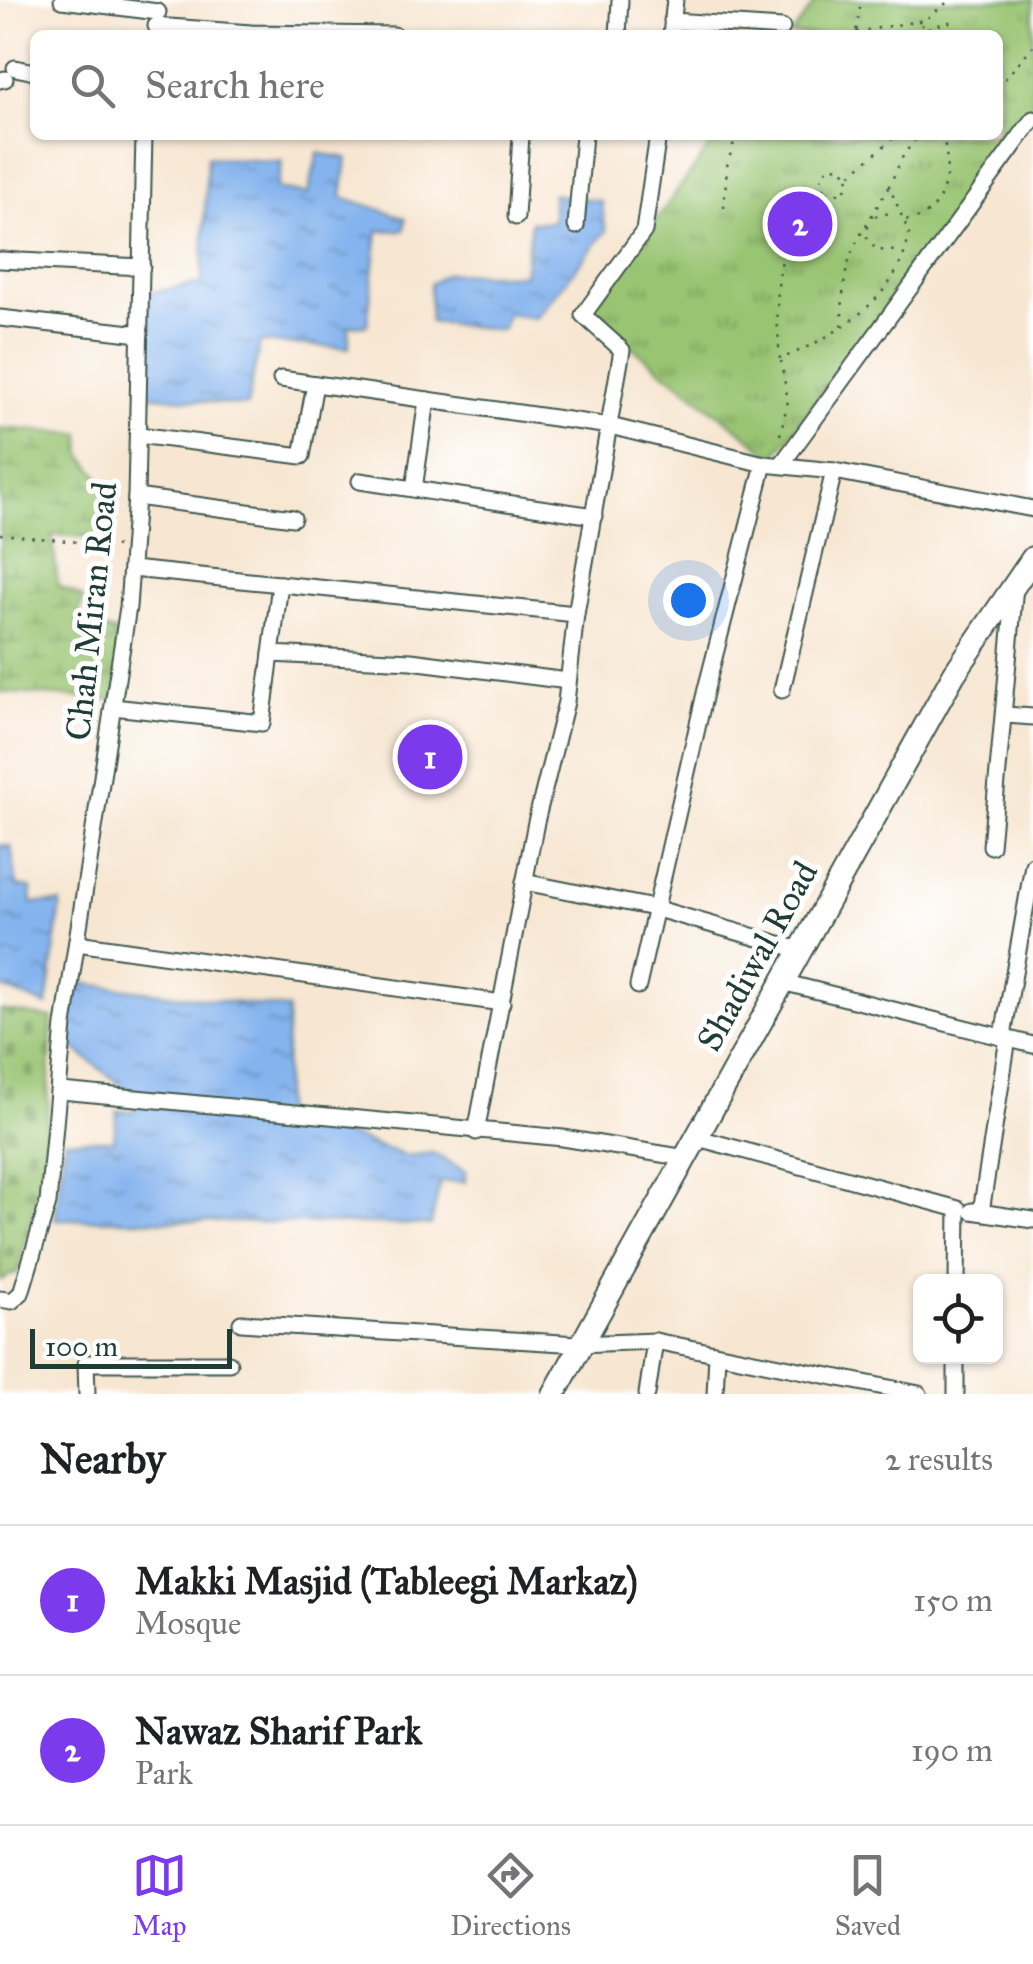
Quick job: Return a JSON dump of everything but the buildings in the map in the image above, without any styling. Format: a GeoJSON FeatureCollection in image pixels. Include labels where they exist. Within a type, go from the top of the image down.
{"type":"FeatureCollection","features":[{"type":"Feature","properties":{"kind":"main road","name":"Shadiwal Road"},"geometry":{"type":"LineString","coordinates":[[554,1394],[578,1344],[692,1148],[954,674],[1033,558]]}},
{"type":"Feature","properties":{"kind":"street"},"geometry":{"type":"LineString","coordinates":[[62,0],[232,30]]}},
{"type":"Feature","properties":{"kind":"street"},"geometry":{"type":"LineString","coordinates":[[618,30],[620,0]]}},
{"type":"Feature","properties":{"kind":"street"},"geometry":{"type":"LineString","coordinates":[[674,0],[672,28],[782,28]]}},
{"type":"Feature","properties":{"kind":"street"},"geometry":{"type":"LineString","coordinates":[[638,986],[654,908],[773,464],[1033,119]]}},
{"type":"Feature","properties":{"kind":"street","name":"Chah Miran Road"},"geometry":{"type":"LineString","coordinates":[[0,1299],[12,1300],[21,1293],[48,1203],[64,1025],[132,570],[144,140]]}},
{"type":"Feature","properties":{"kind":"street"},"geometry":{"type":"LineString","coordinates":[[516,217],[521,140]]}},
{"type":"Feature","properties":{"kind":"street"},"geometry":{"type":"LineString","coordinates":[[576,226],[584,140]]}},
{"type":"Feature","properties":{"kind":"street"},"geometry":{"type":"LineString","coordinates":[[476,1132],[524,882],[568,682],[576,614],[622,350],[584,315],[644,231],[657,140]]}},
{"type":"Feature","properties":{"kind":"street"},"geometry":{"type":"LineString","coordinates":[[0,260],[142,267]]}},
{"type":"Feature","properties":{"kind":"street"},"geometry":{"type":"LineString","coordinates":[[0,318],[140,334]]}},
{"type":"Feature","properties":{"kind":"street"},"geometry":{"type":"LineString","coordinates":[[281,379],[610,426],[773,464],[1033,509]]}},
{"type":"Feature","properties":{"kind":"street"},"geometry":{"type":"LineString","coordinates":[[138,435],[302,456],[316,384]]}},
{"type":"Feature","properties":{"kind":"street"},"geometry":{"type":"LineString","coordinates":[[414,489],[428,400]]}},
{"type":"Feature","properties":{"kind":"street"},"geometry":{"type":"LineString","coordinates":[[782,690],[834,472]]}},
{"type":"Feature","properties":{"kind":"street"},"geometry":{"type":"LineString","coordinates":[[360,481],[594,516]]}},
{"type":"Feature","properties":{"kind":"street"},"geometry":{"type":"LineString","coordinates":[[136,497],[293,518]]}},
{"type":"Feature","properties":{"kind":"street"},"geometry":{"type":"LineString","coordinates":[[132,570],[576,614]]}},
{"type":"Feature","properties":{"kind":"street"},"geometry":{"type":"LineString","coordinates":[[113,707],[262,723],[280,584]]}},
{"type":"Feature","properties":{"kind":"street"},"geometry":{"type":"LineString","coordinates":[[992,846],[1015,586]]}},
{"type":"Feature","properties":{"kind":"street"},"geometry":{"type":"LineString","coordinates":[[270,654],[411,661],[568,682]]}},
{"type":"Feature","properties":{"kind":"street"},"geometry":{"type":"LineString","coordinates":[[1006,715],[1033,717]]}},
{"type":"Feature","properties":{"kind":"street"},"geometry":{"type":"LineString","coordinates":[[981,1212],[1033,865]]}},
{"type":"Feature","properties":{"kind":"street"},"geometry":{"type":"LineString","coordinates":[[524,882],[654,908],[800,950]]}},
{"type":"Feature","properties":{"kind":"street"},"geometry":{"type":"LineString","coordinates":[[76,943],[502,1003]]}},
{"type":"Feature","properties":{"kind":"street"},"geometry":{"type":"LineString","coordinates":[[782,982],[1033,1045]]}},
{"type":"Feature","properties":{"kind":"street"},"geometry":{"type":"LineString","coordinates":[[60,1091],[476,1132],[692,1148],[958,1210],[1033,1220]]}},
{"type":"Feature","properties":{"kind":"street"},"geometry":{"type":"LineString","coordinates":[[957,1274],[958,1210]]}},
{"type":"Feature","properties":{"kind":"street"},"geometry":{"type":"LineString","coordinates":[[240,1323],[578,1344],[655,1342],[919,1394]]}},
{"type":"Feature","properties":{"kind":"street"},"geometry":{"type":"LineString","coordinates":[[648,1394],[655,1342]]}},
{"type":"Feature","properties":{"kind":"street"},"geometry":{"type":"LineString","coordinates":[[715,1394],[717,1354]]}},
{"type":"Feature","properties":{"kind":"street"},"geometry":{"type":"LineString","coordinates":[[87,1394],[86,1362],[229,1363]]}},
{"type":"Feature","properties":{"kind":"street"},"geometry":{"type":"LineString","coordinates":[[956,1364],[956,1394]]}},
{"type":"Feature","properties":{"kind":"path"},"geometry":{"type":"LineString","coordinates":[[856,30],[861,0]]}},
{"type":"Feature","properties":{"kind":"path"},"geometry":{"type":"LineString","coordinates":[[919,30],[950,0]]}},
{"type":"Feature","properties":{"kind":"path"},"geometry":{"type":"LineString","coordinates":[[868,30],[925,20]]}},
{"type":"Feature","properties":{"kind":"path"},"geometry":{"type":"LineString","coordinates":[[926,30],[950,22],[955,30]]}},
{"type":"Feature","properties":{"kind":"path"},"geometry":{"type":"LineString","coordinates":[[1003,81],[1033,46]]}},
{"type":"Feature","properties":{"kind":"path"},"geometry":{"type":"LineString","coordinates":[[724,208],[726,166],[734,140]]}},
{"type":"Feature","properties":{"kind":"path"},"geometry":{"type":"LineString","coordinates":[[824,192],[834,196],[844,193],[849,176],[891,140]]}},
{"type":"Feature","properties":{"kind":"path"},"geometry":{"type":"LineString","coordinates":[[842,327],[844,269],[849,252],[915,140]]}},
{"type":"Feature","properties":{"kind":"path"},"geometry":{"type":"LineString","coordinates":[[906,220],[926,218],[934,209],[946,170],[943,140]]}},
{"type":"Feature","properties":{"kind":"path"},"geometry":{"type":"LineString","coordinates":[[824,192],[821,177],[828,168],[840,168],[849,176]]}},
{"type":"Feature","properties":{"kind":"path"},"geometry":{"type":"LineString","coordinates":[[780,359],[842,327],[879,296],[909,238],[906,220],[897,212],[889,186]]}},
{"type":"Feature","properties":{"kind":"path"},"geometry":{"type":"LineString","coordinates":[[780,435],[788,401],[776,305],[779,260],[797,220],[824,192]]}},
{"type":"Feature","properties":{"kind":"path"},"geometry":{"type":"LineString","coordinates":[[897,212],[884,211],[870,221],[867,237],[872,246],[886,254],[902,250]]}},
{"type":"Feature","properties":{"kind":"path"},"geometry":{"type":"LineString","coordinates":[[0,534],[134,548]]}},
{"type":"Feature","properties":{"kind":"green space"},"geometry":{"type":"Polygon","coordinates":[[[817,0],[1033,0],[1033,108],[774,457],[588,313],[714,140],[1003,140],[1003,30],[795,30],[817,0]]]}},
{"type":"Feature","properties":{"kind":"green space"},"geometry":{"type":"Polygon","coordinates":[[[0,428],[81,434],[82,455],[117,500],[112,538],[52,535],[58,586],[83,598],[77,622],[124,635],[114,700],[0,692],[0,428]]]}},
{"type":"Feature","properties":{"kind":"green space"},"geometry":{"type":"Polygon","coordinates":[[[0,1010],[52,1018],[45,1161],[18,1272],[0,1280],[0,1010]]]}},
{"type":"Feature","properties":{"kind":"water"},"geometry":{"type":"Polygon","coordinates":[[[318,153],[347,158],[342,197],[406,218],[404,230],[378,231],[367,325],[349,326],[349,348],[260,342],[247,406],[147,395],[148,293],[202,283],[207,157],[282,162],[277,189],[308,194],[318,153]]]}},
{"type":"Feature","properties":{"kind":"water"},"geometry":{"type":"Polygon","coordinates":[[[553,194],[601,201],[606,231],[536,318],[507,314],[502,330],[430,322],[430,284],[447,273],[524,275],[531,222],[553,222],[553,194]]]}},
{"type":"Feature","properties":{"kind":"water"},"geometry":{"type":"Polygon","coordinates":[[[0,845],[11,846],[17,886],[31,888],[32,903],[61,903],[47,1006],[0,987],[0,845]]]}},
{"type":"Feature","properties":{"kind":"water"},"geometry":{"type":"Polygon","coordinates":[[[71,982],[288,1009],[283,1112],[406,1156],[433,1153],[465,1171],[465,1182],[440,1182],[431,1225],[55,1219],[65,1140],[114,1140],[117,1111],[134,1111],[138,1098],[63,1040],[71,982]]]}},
{"type":"Feature","properties":{"kind":"place","name":"Nawaz Sharif Park"},"geometry":{"type":"Point","coordinates":[800,224]}},
{"type":"Feature","properties":{"kind":"place","name":"Makki Masjid (Tableegi Markaz)"},"geometry":{"type":"Point","coordinates":[430,757]}}]}
